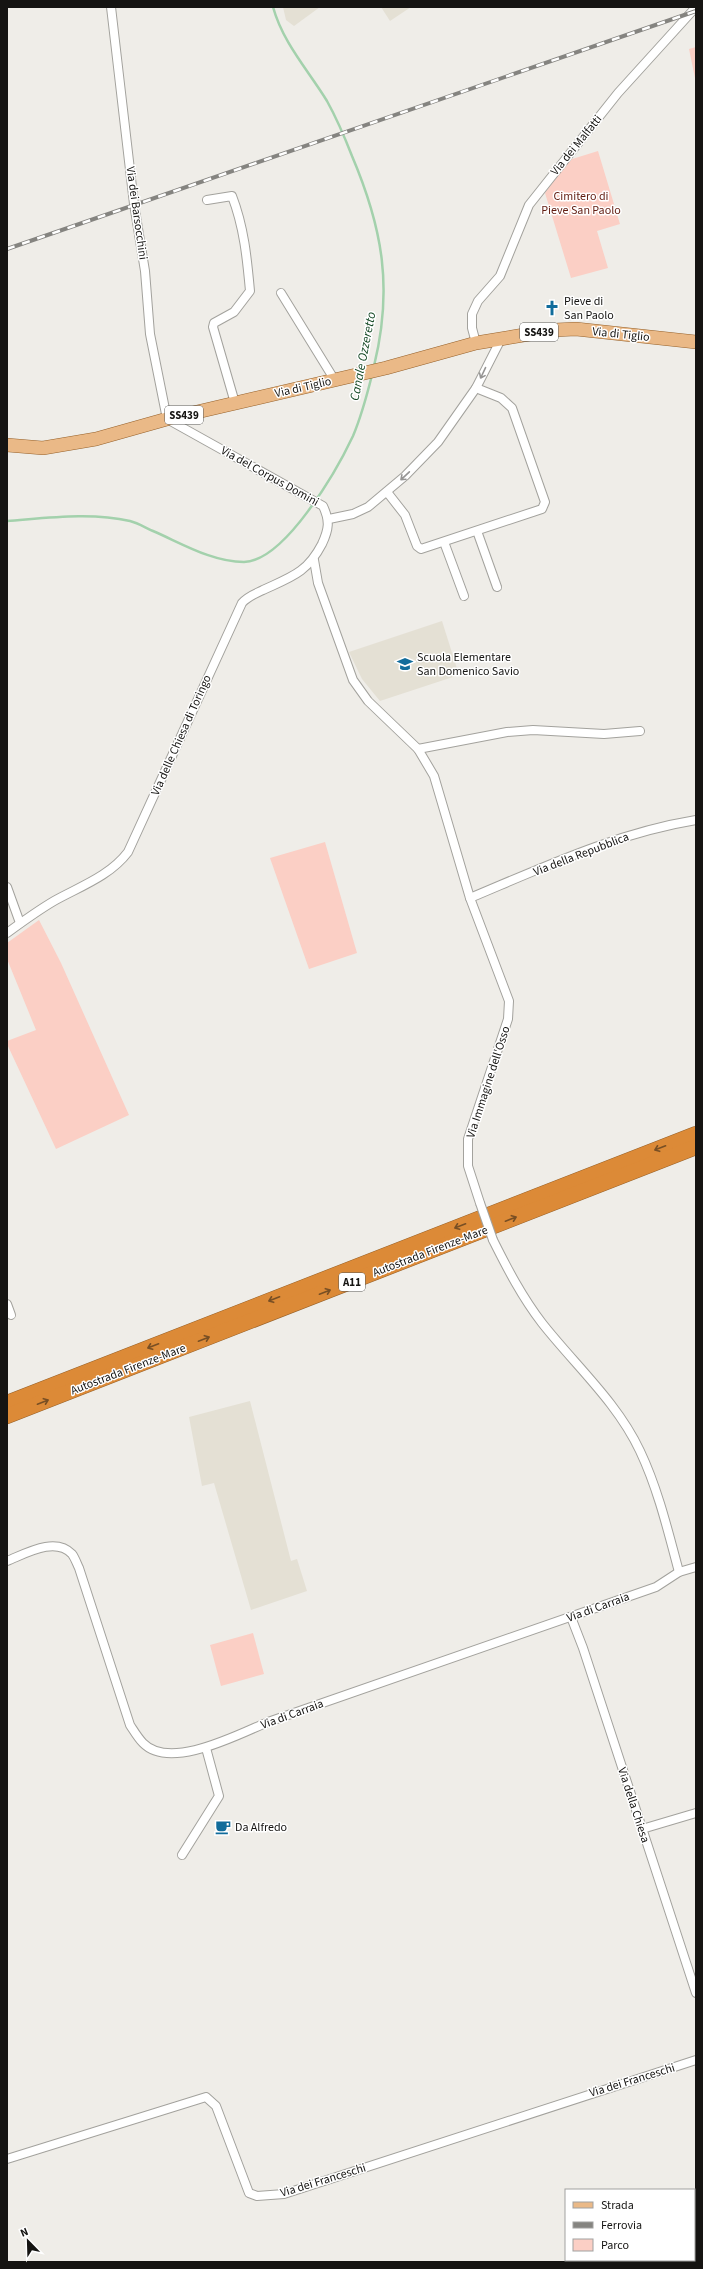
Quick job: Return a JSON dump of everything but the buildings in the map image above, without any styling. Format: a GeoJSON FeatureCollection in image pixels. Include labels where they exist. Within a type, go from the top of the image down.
{"type":"FeatureCollection","features":[{"type":"Feature","properties":{"kind":"highway","name":"Autostrada Firenze-Mare"},"geometry":{"type":"LineString","coordinates":[[7,1403],[696,1134]]}},
{"type":"Feature","properties":{"kind":"highway","name":"Autostrada Firenze-Mare"},"geometry":{"type":"LineString","coordinates":[[7,1416],[696,1147]]}},
{"type":"Feature","properties":{"kind":"main road","name":"Via di Tiglio"},"geometry":{"type":"LineString","coordinates":[[7,445],[43,448],[96,439],[167,419],[386,368],[476,343],[554,330],[576,329],[696,342]]}},
{"type":"Feature","properties":{"kind":"street","name":"Via dei Barsocchini"},"geometry":{"type":"LineString","coordinates":[[111,7],[134,204],[145,271],[150,334],[167,419]]}},
{"type":"Feature","properties":{"kind":"street","name":"Via dei Malfatti"},"geometry":{"type":"LineString","coordinates":[[476,343],[472,328],[472,314],[478,301],[500,276],[529,206],[618,93],[696,7]]}},
{"type":"Feature","properties":{"kind":"street"},"geometry":{"type":"LineString","coordinates":[[207,200],[232,196],[241,219],[246,254],[250,291],[234,312],[214,323],[213,327],[235,403]]}},
{"type":"Feature","properties":{"kind":"street"},"geometry":{"type":"LineString","coordinates":[[281,293],[334,379]]}},
{"type":"Feature","properties":{"kind":"street","name":"Via del Corpus Domini"},"geometry":{"type":"LineString","coordinates":[[167,419],[305,494],[323,506],[329,519],[361,511],[405,476],[438,442],[476,388],[501,339]]}},
{"type":"Feature","properties":{"kind":"street"},"geometry":{"type":"LineString","coordinates":[[386,492],[404,515],[417,546],[421,549],[542,509],[545,502],[512,408],[501,398],[476,388]]}},
{"type":"Feature","properties":{"kind":"street","name":"Via delle Chiesa di Toringo"},"geometry":{"type":"LineString","coordinates":[[7,933],[53,902],[101,876],[122,860],[128,852],[242,603],[251,596],[304,570],[314,560],[328,532],[329,519]]}},
{"type":"Feature","properties":{"kind":"street"},"geometry":{"type":"LineString","coordinates":[[477,531],[497,587]]}},
{"type":"Feature","properties":{"kind":"street"},"geometry":{"type":"LineString","coordinates":[[444,542],[464,596]]}},
{"type":"Feature","properties":{"kind":"street","name":"Via Immagine dell'Osso"},"geometry":{"type":"LineString","coordinates":[[314,560],[318,583],[353,680],[368,701],[418,749],[434,776],[470,898],[509,1001],[508,1019],[468,1139],[468,1166],[493,1240],[513,1281],[541,1322],[612,1407],[640,1450],[664,1518],[679,1572]]}},
{"type":"Feature","properties":{"kind":"street"},"geometry":{"type":"LineString","coordinates":[[418,749],[508,732],[540,730],[604,734],[640,731]]}},
{"type":"Feature","properties":{"kind":"street","name":"Via della Repubblica"},"geometry":{"type":"LineString","coordinates":[[470,898],[569,856],[624,837],[666,825],[696,820]]}},
{"type":"Feature","properties":{"kind":"street"},"geometry":{"type":"LineString","coordinates":[[7,887],[20,923]]}},
{"type":"Feature","properties":{"kind":"street"},"geometry":{"type":"LineString","coordinates":[[7,1304],[11,1315]]}},
{"type":"Feature","properties":{"kind":"street","name":"Via di Carraia"},"geometry":{"type":"LineString","coordinates":[[7,1561],[47,1546],[60,1547],[72,1554],[79,1568],[130,1725],[143,1744],[159,1752],[185,1753],[206,1748],[268,1722],[571,1618],[656,1587],[679,1572],[696,1567]]}},
{"type":"Feature","properties":{"kind":"street","name":"Via della Chiesa"},"geometry":{"type":"LineString","coordinates":[[571,1618],[696,1993]]}},
{"type":"Feature","properties":{"kind":"street"},"geometry":{"type":"LineString","coordinates":[[182,1855],[219,1796],[206,1748]]}},
{"type":"Feature","properties":{"kind":"street"},"geometry":{"type":"LineString","coordinates":[[642,1829],[696,1813]]}},
{"type":"Feature","properties":{"kind":"street","name":"Via dei Franceschi"},"geometry":{"type":"LineString","coordinates":[[7,2159],[206,2097],[216,2106],[249,2193],[257,2196],[284,2194],[696,2060]]}},
{"type":"Feature","properties":{"kind":"shaded area"},"geometry":{"type":"Polygon","coordinates":[[[283,7],[320,7],[294,26],[286,20],[283,7]]]}},
{"type":"Feature","properties":{"kind":"shaded area"},"geometry":{"type":"Polygon","coordinates":[[[381,7],[411,7],[390,21],[381,7]]]}},
{"type":"Feature","properties":{"kind":"shaded area","name":"Scuola Elementare San Domenico Savio"},"geometry":{"type":"Polygon","coordinates":[[[442,621],[459,675],[380,701],[362,679],[349,652],[442,621]]]}},
{"type":"Feature","properties":{"kind":"shaded area"},"geometry":{"type":"Polygon","coordinates":[[[250,1401],[291,1561],[297,1559],[307,1591],[251,1610],[214,1483],[202,1486],[189,1417],[250,1401]]]}},
{"type":"Feature","properties":{"kind":"green space"},"geometry":{"type":"Polygon","coordinates":[[[696,47],[696,83],[689,49],[696,47]]]}},
{"type":"Feature","properties":{"kind":"green space","name":"Cimitero di Pieve San Paolo"},"geometry":{"type":"Polygon","coordinates":[[[598,151],[620,224],[597,231],[608,268],[571,278],[545,193],[569,160],[598,151]]]}},
{"type":"Feature","properties":{"kind":"green space"},"geometry":{"type":"Polygon","coordinates":[[[325,842],[357,953],[309,969],[270,858],[325,842]]]}},
{"type":"Feature","properties":{"kind":"green space"},"geometry":{"type":"Polygon","coordinates":[[[39,920],[61,963],[129,1115],[56,1149],[7,1044],[7,1041],[36,1030],[7,959],[7,943],[39,920]]]}},
{"type":"Feature","properties":{"kind":"green space"},"geometry":{"type":"Polygon","coordinates":[[[253,1633],[264,1674],[221,1686],[210,1645],[253,1633]]]}},
{"type":"Feature","properties":{"kind":"waterway","name":"Canale Ozzeretto"},"geometry":{"type":"LineString","coordinates":[[273,7],[277,20],[289,44],[327,101],[334,115],[347,142],[363,183],[371,209],[378,234],[384,285],[380,338],[374,366]]}},
{"type":"Feature","properties":{"kind":"waterway","name":"Canale Ozzeretto"},"geometry":{"type":"LineString","coordinates":[[7,521],[69,516],[115,518],[136,523],[197,551],[220,559],[244,562],[260,558],[276,547],[292,531],[308,511],[335,470],[356,429],[372,375]]}},
{"type":"Feature","properties":{"kind":"railway"},"geometry":{"type":"LineString","coordinates":[[7,249],[696,11]]}},
{"type":"Feature","properties":{"kind":"place","name":"Pieve di San Paolo"},"geometry":{"type":"Point","coordinates":[552,308]}},
{"type":"Feature","properties":{"kind":"place","name":"Scuola Elementare San Domenico Savio"},"geometry":{"type":"Point","coordinates":[405,664]}},
{"type":"Feature","properties":{"kind":"place","name":"Da Alfredo"},"geometry":{"type":"Point","coordinates":[223,1827]}}]}
